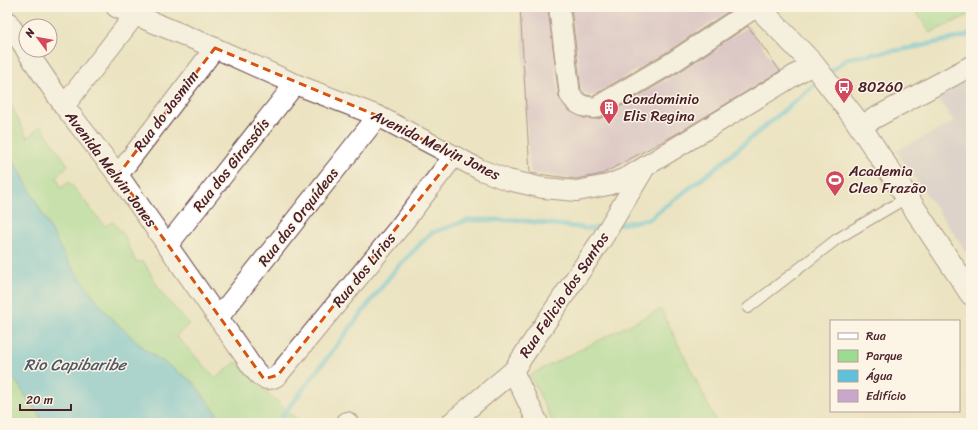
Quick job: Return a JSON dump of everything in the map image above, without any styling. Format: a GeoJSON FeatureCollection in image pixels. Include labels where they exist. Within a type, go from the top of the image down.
{"type":"FeatureCollection","features":[{"type":"Feature","properties":{"kind":"main road"},"geometry":{"type":"LineString","coordinates":[[757,7],[815,67],[860,126],[971,294]]}},
{"type":"Feature","properties":{"kind":"street","name":"Avenida Melvin Jones"},"geometry":{"type":"LineString","coordinates":[[116,7],[215,48],[295,84],[378,116],[481,170],[508,180],[543,188],[577,191],[608,185],[644,168],[815,67]]}},
{"type":"Feature","properties":{"kind":"street"},"geometry":{"type":"LineString","coordinates":[[559,7],[570,95],[576,103],[585,107],[595,108],[666,66],[757,7]]}},
{"type":"Feature","properties":{"kind":"street"},"geometry":{"type":"LineString","coordinates":[[64,106],[135,15]]}},
{"type":"Feature","properties":{"kind":"street","name":"Avenida Melvin Jones"},"geometry":{"type":"LineString","coordinates":[[7,21],[18,38]]}},
{"type":"Feature","properties":{"kind":"street","name":"Rua do Jasmim"},"geometry":{"type":"LineString","coordinates":[[118,175],[215,48]]}},
{"type":"Feature","properties":{"kind":"street","name":"Avenida Melvin Jones"},"geometry":{"type":"LineString","coordinates":[[31,58],[64,106],[118,175],[260,376],[269,380]]}},
{"type":"Feature","properties":{"kind":"street"},"geometry":{"type":"LineString","coordinates":[[860,126],[971,66]]}},
{"type":"Feature","properties":{"kind":"street","name":"Rua dos Girassóis"},"geometry":{"type":"LineString","coordinates":[[167,246],[295,84]]}},
{"type":"Feature","properties":{"kind":"street","name":"Rua das Orquídeas"},"geometry":{"type":"LineString","coordinates":[[218,318],[378,116]]}},
{"type":"Feature","properties":{"kind":"street","name":"Rua dos Lírios"},"geometry":{"type":"LineString","coordinates":[[269,380],[278,375],[297,352],[398,229],[454,156]]}},
{"type":"Feature","properties":{"kind":"street","name":"Rua Felicio dos Santos"},"geometry":{"type":"LineString","coordinates":[[538,423],[513,371],[602,239],[644,168]]}},
{"type":"Feature","properties":{"kind":"street"},"geometry":{"type":"LineString","coordinates":[[451,423],[513,371]]}},
{"type":"Feature","properties":{"kind":"lane"},"geometry":{"type":"LineString","coordinates":[[748,308],[837,239],[908,197]]}},
{"type":"Feature","properties":{"kind":"highlighted area"},"geometry":{"type":"Polygon","coordinates":[[[215,48],[378,116],[454,156],[278,375],[264,379],[118,175],[215,48]]]}},
{"type":"Feature","properties":{"kind":"shaded area"},"geometry":{"type":"Polygon","coordinates":[[[971,73],[971,258],[896,151],[954,122],[935,94],[971,73]]]}},
{"type":"Feature","properties":{"kind":"green space"},"geometry":{"type":"Polygon","coordinates":[[[913,7],[971,7],[971,14],[930,33],[913,7]]]}},
{"type":"Feature","properties":{"kind":"green space"},"geometry":{"type":"Polygon","coordinates":[[[7,96],[27,138],[41,126],[68,165],[57,177],[61,188],[69,182],[105,226],[113,222],[124,235],[136,262],[144,262],[162,294],[189,324],[176,336],[216,378],[236,362],[300,423],[224,423],[193,382],[144,349],[106,313],[65,257],[21,173],[7,151],[7,96]]]}},
{"type":"Feature","properties":{"kind":"green space"},"geometry":{"type":"Polygon","coordinates":[[[661,309],[717,423],[553,423],[530,375],[661,309]]]}},
{"type":"Feature","properties":{"kind":"green space"},"geometry":{"type":"Polygon","coordinates":[[[7,368],[44,423],[7,423],[7,368]]]}},
{"type":"Feature","properties":{"kind":"water","name":"Rio Capibaribe"},"geometry":{"type":"Polygon","coordinates":[[[7,151],[21,173],[65,257],[106,313],[144,349],[193,382],[224,423],[44,423],[7,368],[7,151]]]}},
{"type":"Feature","properties":{"kind":"building"},"geometry":{"type":"Polygon","coordinates":[[[520,7],[548,7],[559,97],[568,110],[584,118],[601,118],[679,72],[748,26],[780,71],[680,132],[602,174],[576,179],[530,173],[520,7]]]}},
{"type":"Feature","properties":{"kind":"building"},"geometry":{"type":"Polygon","coordinates":[[[571,7],[724,7],[729,11],[667,52],[592,96],[586,95],[581,90],[571,7]]]}},
{"type":"Feature","properties":{"kind":"waterway"},"geometry":{"type":"LineString","coordinates":[[828,74],[848,58],[911,48],[966,36],[971,33]]}},
{"type":"Feature","properties":{"kind":"waterway"},"geometry":{"type":"LineString","coordinates":[[616,225],[649,219],[713,170],[820,80]]}},
{"type":"Feature","properties":{"kind":"waterway"},"geometry":{"type":"LineString","coordinates":[[277,423],[394,271],[431,233],[469,220],[518,220],[592,229],[602,227]]}},
{"type":"Feature","properties":{"kind":"place","name":"80260"},"geometry":{"type":"Point","coordinates":[844,104]}},
{"type":"Feature","properties":{"kind":"place","name":"Condominio Elis Regina"},"geometry":{"type":"Point","coordinates":[609,125]}},
{"type":"Feature","properties":{"kind":"place","name":"Academia Cleo Frazão"},"geometry":{"type":"Point","coordinates":[835,197]}}]}
